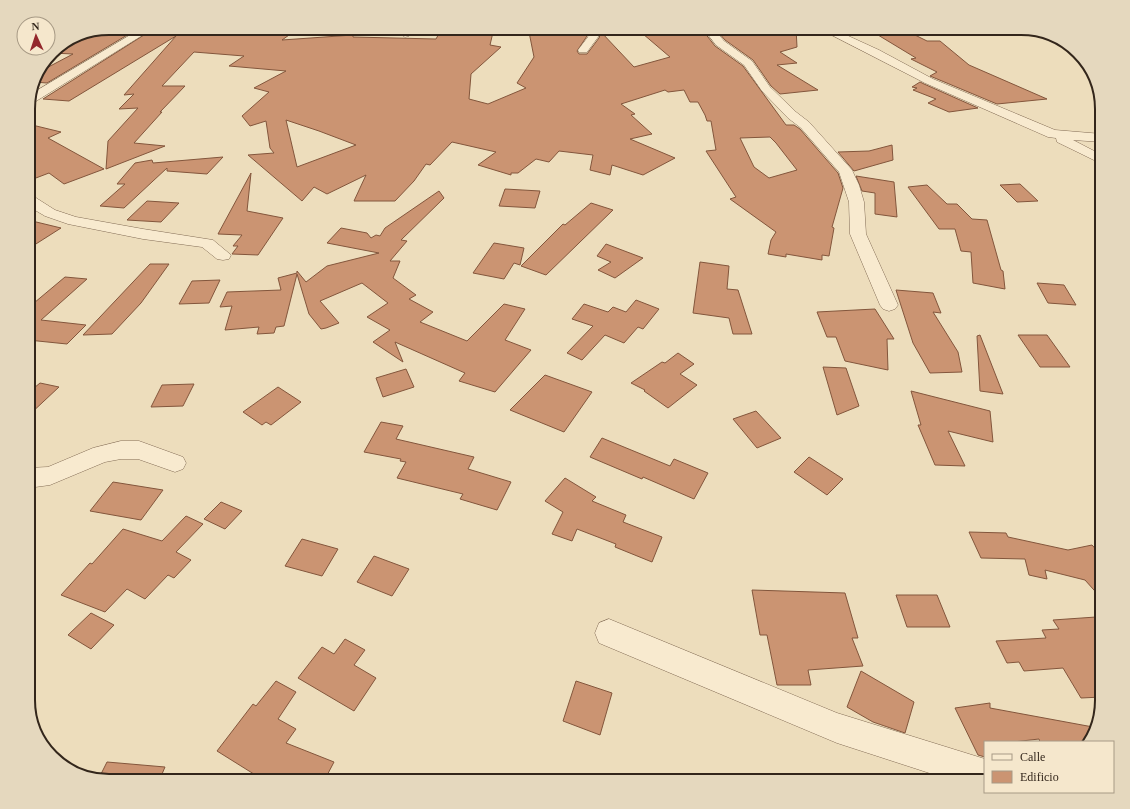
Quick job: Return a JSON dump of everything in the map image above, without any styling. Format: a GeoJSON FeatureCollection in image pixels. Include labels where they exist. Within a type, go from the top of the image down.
{"type":"FeatureCollection","features":[{"type":"Feature","properties":{"kind":"street"},"geometry":{"type":"LineString","coordinates":[[36,96],[137,35]]}},
{"type":"Feature","properties":{"kind":"street"},"geometry":{"type":"LineString","coordinates":[[583,50],[594,35]]}},
{"type":"Feature","properties":{"kind":"street"},"geometry":{"type":"LineString","coordinates":[[714,35],[720,42],[748,63],[766,89],[805,125],[845,170],[849,177],[858,212],[856,228],[889,305]]}},
{"type":"Feature","properties":{"kind":"street"},"geometry":{"type":"LineString","coordinates":[[837,35],[929,80],[1053,134],[1095,156]]}},
{"type":"Feature","properties":{"kind":"street"},"geometry":{"type":"LineString","coordinates":[[1053,134],[1095,137]]}},
{"type":"Feature","properties":{"kind":"street"},"geometry":{"type":"LineString","coordinates":[[35,203],[50,213],[73,221],[142,234],[207,243],[223,255]]}},
{"type":"Feature","properties":{"kind":"street"},"geometry":{"type":"LineString","coordinates":[[35,477],[50,476],[101,454],[121,450],[140,450],[175,463]]}},
{"type":"Feature","properties":{"kind":"street"},"geometry":{"type":"LineString","coordinates":[[610,632],[837,728],[982,774]]}},
{"type":"Feature","properties":{"kind":"building"},"geometry":{"type":"Polygon","coordinates":[[[127,35],[47,83],[40,82],[48,67],[73,54],[60,53],[85,39],[94,36],[127,35]]]}},
{"type":"Feature","properties":{"kind":"building"},"geometry":{"type":"Polygon","coordinates":[[[144,35],[289,35],[282,40],[353,35],[353,37],[436,39],[438,35],[492,35],[490,45],[501,47],[471,74],[469,99],[488,104],[526,88],[517,83],[534,57],[530,35],[587,35],[577,51],[579,54],[587,54],[600,35],[604,35],[634,67],[670,57],[644,35],[706,35],[715,46],[743,66],[786,125],[794,125],[800,129],[838,173],[843,188],[832,227],[834,228],[829,256],[822,255],[822,260],[786,254],[786,257],[768,254],[771,240],[776,232],[730,199],[736,197],[706,151],[716,150],[711,121],[707,121],[698,102],[690,102],[684,90],[668,92],[665,90],[621,104],[635,114],[631,115],[652,134],[630,139],[675,158],[643,175],[612,165],[610,175],[590,170],[593,155],[559,151],[549,162],[536,159],[518,173],[511,173],[511,175],[478,165],[496,152],[452,142],[430,165],[426,164],[414,181],[395,201],[354,201],[366,175],[327,194],[314,187],[302,201],[248,155],[274,153],[270,148],[266,121],[250,126],[242,116],[269,92],[254,88],[286,71],[229,66],[244,56],[194,52],[162,86],[185,86],[160,112],[162,112],[134,143],[165,146],[106,169],[108,141],[138,108],[119,109],[134,94],[124,95],[176,36],[69,101],[43,99],[144,35]],[[286,120],[297,167],[356,145],[286,120]],[[770,137],[740,138],[754,167],[769,178],[797,170],[770,137]]]}},
{"type":"Feature","properties":{"kind":"building"},"geometry":{"type":"Polygon","coordinates":[[[721,35],[796,35],[797,47],[780,52],[797,63],[777,65],[818,90],[780,94],[771,86],[753,60],[725,40],[721,35]]]}},
{"type":"Feature","properties":{"kind":"building"},"geometry":{"type":"Polygon","coordinates":[[[878,35],[915,35],[927,41],[940,41],[969,65],[1047,99],[997,104],[930,76],[937,72],[911,59],[916,58],[878,35]]]}},
{"type":"Feature","properties":{"kind":"building"},"geometry":{"type":"Polygon","coordinates":[[[920,82],[978,108],[949,112],[928,103],[936,99],[913,90],[917,88],[912,87],[920,82]]]}},
{"type":"Feature","properties":{"kind":"building"},"geometry":{"type":"Polygon","coordinates":[[[35,126],[61,132],[48,138],[104,169],[64,184],[49,173],[35,178],[35,126]]]}},
{"type":"Feature","properties":{"kind":"building"},"geometry":{"type":"Polygon","coordinates":[[[892,145],[893,160],[854,171],[838,152],[869,151],[892,145]]]}},
{"type":"Feature","properties":{"kind":"building"},"geometry":{"type":"Polygon","coordinates":[[[223,157],[207,174],[167,171],[167,168],[124,208],[100,206],[125,184],[117,184],[135,163],[152,160],[153,163],[223,157]]]}},
{"type":"Feature","properties":{"kind":"building"},"geometry":{"type":"Polygon","coordinates":[[[251,173],[247,211],[283,218],[258,255],[232,254],[238,246],[233,246],[242,235],[218,234],[251,173]]]}},
{"type":"Feature","properties":{"kind":"building"},"geometry":{"type":"Polygon","coordinates":[[[856,176],[894,182],[897,217],[875,214],[875,193],[862,191],[856,176]]]}},
{"type":"Feature","properties":{"kind":"building"},"geometry":{"type":"Polygon","coordinates":[[[1020,184],[1038,201],[1017,202],[1000,185],[1020,184]]]}},
{"type":"Feature","properties":{"kind":"building"},"geometry":{"type":"Polygon","coordinates":[[[927,185],[947,204],[957,204],[972,219],[987,220],[1001,270],[1003,271],[1005,289],[973,283],[971,252],[961,251],[955,229],[939,229],[908,187],[927,185]]]}},
{"type":"Feature","properties":{"kind":"building"},"geometry":{"type":"Polygon","coordinates":[[[505,189],[540,191],[535,208],[499,206],[505,189]]]}},
{"type":"Feature","properties":{"kind":"building"},"geometry":{"type":"Polygon","coordinates":[[[439,191],[444,198],[401,240],[407,241],[390,261],[400,261],[393,278],[416,295],[409,299],[433,312],[420,322],[467,341],[504,304],[525,309],[505,340],[531,350],[495,392],[459,381],[465,373],[395,342],[403,362],[373,342],[390,330],[367,317],[388,303],[362,283],[320,301],[339,323],[326,328],[321,329],[309,314],[297,274],[284,326],[276,327],[274,333],[257,334],[259,327],[225,330],[232,306],[220,307],[227,292],[281,290],[278,278],[297,273],[297,271],[306,282],[327,266],[379,253],[327,243],[341,228],[367,233],[371,238],[376,235],[380,236],[385,228],[439,191]]]}},
{"type":"Feature","properties":{"kind":"building"},"geometry":{"type":"Polygon","coordinates":[[[147,201],[179,203],[161,222],[127,220],[147,201]]]}},
{"type":"Feature","properties":{"kind":"building"},"geometry":{"type":"Polygon","coordinates":[[[591,203],[613,210],[546,275],[521,266],[563,224],[565,225],[591,203]]]}},
{"type":"Feature","properties":{"kind":"building"},"geometry":{"type":"Polygon","coordinates":[[[35,222],[61,228],[35,245],[35,222]]]}},
{"type":"Feature","properties":{"kind":"building"},"geometry":{"type":"Polygon","coordinates":[[[494,243],[524,248],[520,265],[514,263],[504,279],[473,273],[494,243]]]}},
{"type":"Feature","properties":{"kind":"building"},"geometry":{"type":"Polygon","coordinates":[[[606,244],[643,258],[615,278],[598,270],[611,262],[597,256],[606,244]]]}},
{"type":"Feature","properties":{"kind":"building"},"geometry":{"type":"Polygon","coordinates":[[[700,262],[729,266],[727,289],[738,290],[752,334],[733,334],[729,318],[693,313],[700,262]]]}},
{"type":"Feature","properties":{"kind":"building"},"geometry":{"type":"Polygon","coordinates":[[[150,264],[169,264],[141,303],[112,334],[83,335],[150,264]]]}},
{"type":"Feature","properties":{"kind":"building"},"geometry":{"type":"Polygon","coordinates":[[[65,277],[87,279],[41,320],[86,325],[67,344],[35,341],[35,302],[65,277]]]}},
{"type":"Feature","properties":{"kind":"building"},"geometry":{"type":"Polygon","coordinates":[[[220,280],[209,303],[179,304],[192,281],[220,280]]]}},
{"type":"Feature","properties":{"kind":"building"},"geometry":{"type":"Polygon","coordinates":[[[1037,283],[1064,285],[1076,305],[1048,303],[1037,283]]]}},
{"type":"Feature","properties":{"kind":"building"},"geometry":{"type":"Polygon","coordinates":[[[896,290],[933,293],[941,313],[933,312],[958,352],[962,372],[930,373],[913,343],[896,290]]]}},
{"type":"Feature","properties":{"kind":"building"},"geometry":{"type":"Polygon","coordinates":[[[636,300],[659,309],[643,329],[638,327],[624,343],[605,335],[582,360],[567,353],[593,326],[572,319],[584,304],[608,312],[613,307],[626,312],[636,300]]]}},
{"type":"Feature","properties":{"kind":"building"},"geometry":{"type":"Polygon","coordinates":[[[875,309],[894,339],[887,339],[888,370],[845,361],[836,337],[827,337],[817,312],[875,309]]]}},
{"type":"Feature","properties":{"kind":"building"},"geometry":{"type":"Polygon","coordinates":[[[980,335],[1003,394],[980,391],[977,336],[980,335]]]}},
{"type":"Feature","properties":{"kind":"building"},"geometry":{"type":"Polygon","coordinates":[[[1018,335],[1047,335],[1070,367],[1040,367],[1018,335]]]}},
{"type":"Feature","properties":{"kind":"building"},"geometry":{"type":"Polygon","coordinates":[[[678,353],[694,364],[680,374],[697,385],[668,408],[644,391],[645,390],[631,383],[662,362],[665,363],[678,353]]]}},
{"type":"Feature","properties":{"kind":"building"},"geometry":{"type":"Polygon","coordinates":[[[823,367],[846,368],[859,406],[837,415],[823,367]]]}},
{"type":"Feature","properties":{"kind":"building"},"geometry":{"type":"Polygon","coordinates":[[[406,369],[414,387],[383,397],[376,378],[406,369]]]}},
{"type":"Feature","properties":{"kind":"building"},"geometry":{"type":"Polygon","coordinates":[[[545,375],[592,392],[564,432],[510,410],[545,375]]]}},
{"type":"Feature","properties":{"kind":"building"},"geometry":{"type":"Polygon","coordinates":[[[40,383],[59,387],[35,409],[35,387],[40,383]]]}},
{"type":"Feature","properties":{"kind":"building"},"geometry":{"type":"Polygon","coordinates":[[[194,384],[183,406],[151,407],[162,385],[194,384]]]}},
{"type":"Feature","properties":{"kind":"building"},"geometry":{"type":"Polygon","coordinates":[[[278,387],[301,402],[271,425],[266,422],[262,425],[243,412],[278,387]]]}},
{"type":"Feature","properties":{"kind":"building"},"geometry":{"type":"Polygon","coordinates":[[[911,391],[990,411],[993,442],[948,431],[965,466],[935,465],[918,425],[921,425],[911,391]]]}},
{"type":"Feature","properties":{"kind":"building"},"geometry":{"type":"Polygon","coordinates":[[[756,411],[781,438],[757,448],[733,419],[756,411]]]}},
{"type":"Feature","properties":{"kind":"building"},"geometry":{"type":"Polygon","coordinates":[[[381,422],[403,426],[396,439],[474,457],[468,469],[511,482],[497,510],[460,499],[463,494],[397,478],[406,462],[400,461],[401,459],[364,452],[381,422]]]}},
{"type":"Feature","properties":{"kind":"building"},"geometry":{"type":"Polygon","coordinates":[[[602,438],[670,466],[674,459],[708,473],[694,499],[643,477],[642,479],[590,457],[602,438]]]}},
{"type":"Feature","properties":{"kind":"building"},"geometry":{"type":"Polygon","coordinates":[[[809,457],[843,479],[827,495],[794,472],[809,457]]]}},
{"type":"Feature","properties":{"kind":"building"},"geometry":{"type":"Polygon","coordinates":[[[565,478],[596,497],[592,501],[626,515],[623,522],[662,537],[652,562],[615,547],[616,544],[577,529],[572,541],[552,534],[563,512],[545,501],[565,478]]]}},
{"type":"Feature","properties":{"kind":"building"},"geometry":{"type":"Polygon","coordinates":[[[113,482],[163,490],[141,520],[90,511],[113,482]]]}},
{"type":"Feature","properties":{"kind":"building"},"geometry":{"type":"Polygon","coordinates":[[[221,502],[242,511],[225,529],[204,519],[221,502]]]}},
{"type":"Feature","properties":{"kind":"building"},"geometry":{"type":"Polygon","coordinates":[[[186,516],[203,524],[176,552],[191,560],[174,578],[168,575],[145,599],[127,589],[105,612],[61,595],[90,563],[92,564],[123,529],[162,541],[186,516]]]}},
{"type":"Feature","properties":{"kind":"building"},"geometry":{"type":"Polygon","coordinates":[[[969,532],[1006,533],[1008,537],[1068,550],[1092,545],[1095,548],[1095,591],[1085,580],[1045,570],[1047,579],[1029,575],[1025,559],[981,558],[969,532]]]}},
{"type":"Feature","properties":{"kind":"building"},"geometry":{"type":"Polygon","coordinates":[[[302,539],[338,549],[322,576],[285,566],[302,539]]]}},
{"type":"Feature","properties":{"kind":"building"},"geometry":{"type":"Polygon","coordinates":[[[374,556],[409,569],[392,596],[357,582],[374,556]]]}},
{"type":"Feature","properties":{"kind":"building"},"geometry":{"type":"Polygon","coordinates":[[[752,590],[845,593],[858,638],[852,638],[863,666],[808,670],[811,685],[777,685],[767,635],[760,635],[752,590]]]}},
{"type":"Feature","properties":{"kind":"building"},"geometry":{"type":"Polygon","coordinates":[[[896,595],[937,595],[950,627],[907,627],[896,595]]]}},
{"type":"Feature","properties":{"kind":"building"},"geometry":{"type":"Polygon","coordinates":[[[91,613],[114,625],[91,649],[68,635],[91,613]]]}},
{"type":"Feature","properties":{"kind":"building"},"geometry":{"type":"Polygon","coordinates":[[[1095,617],[1095,697],[1081,698],[1063,668],[1024,671],[1019,662],[1007,663],[996,641],[1046,638],[1042,630],[1059,629],[1053,620],[1095,617]]]}},
{"type":"Feature","properties":{"kind":"building"},"geometry":{"type":"Polygon","coordinates":[[[345,639],[365,650],[354,665],[376,678],[354,711],[298,678],[322,647],[334,654],[345,639]]]}},
{"type":"Feature","properties":{"kind":"building"},"geometry":{"type":"Polygon","coordinates":[[[861,671],[914,702],[905,733],[873,722],[847,707],[861,671]]]}},
{"type":"Feature","properties":{"kind":"building"},"geometry":{"type":"Polygon","coordinates":[[[276,681],[296,692],[278,719],[296,729],[286,743],[334,762],[328,774],[254,774],[217,751],[253,704],[256,706],[276,681]]]}},
{"type":"Feature","properties":{"kind":"building"},"geometry":{"type":"Polygon","coordinates":[[[576,681],[612,693],[600,735],[563,721],[576,681]]]}},
{"type":"Feature","properties":{"kind":"building"},"geometry":{"type":"Polygon","coordinates":[[[990,703],[990,708],[1090,726],[1082,741],[1040,741],[1039,739],[1022,741],[984,741],[984,757],[978,755],[955,708],[990,703]]]}},
{"type":"Feature","properties":{"kind":"building"},"geometry":{"type":"Polygon","coordinates":[[[107,762],[165,767],[162,774],[101,773],[107,762]]]}}]}
